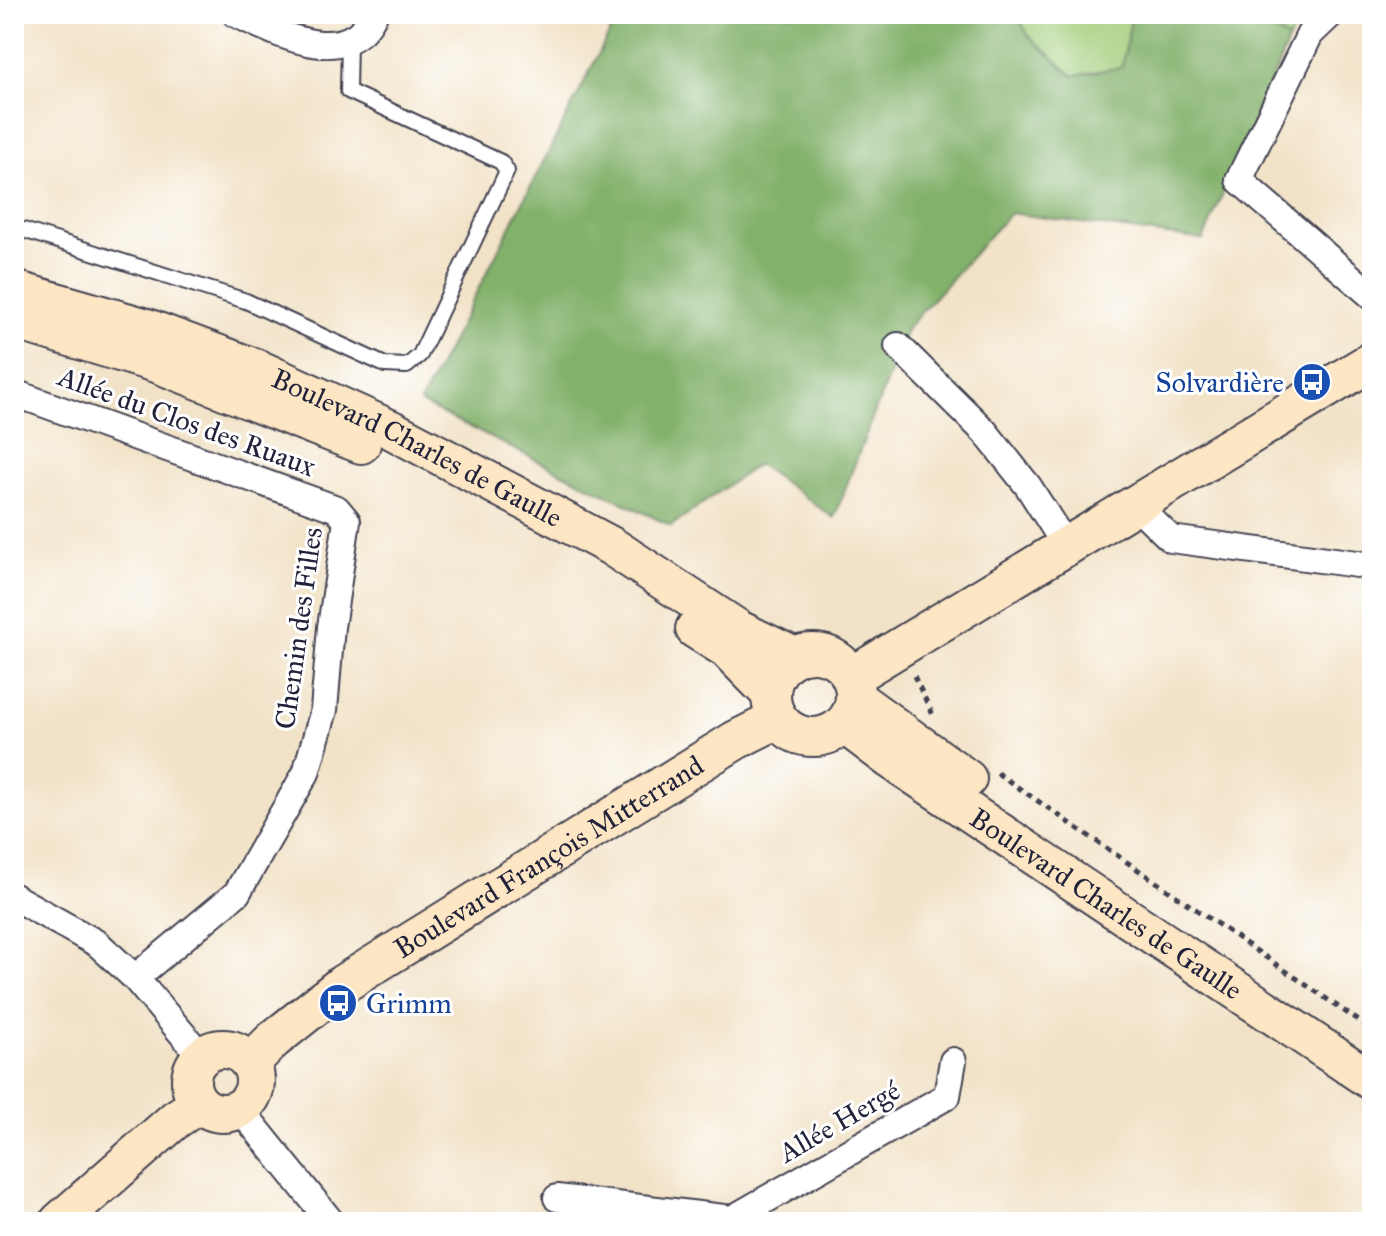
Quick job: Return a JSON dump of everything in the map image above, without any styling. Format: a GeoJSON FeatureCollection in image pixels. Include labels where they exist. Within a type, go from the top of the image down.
{"type":"FeatureCollection","features":[{"type":"Feature","properties":{"kind":"street"},"geometry":{"type":"LineString","coordinates":[[236,14],[291,39],[332,45],[349,41],[368,26],[374,14]]}},
{"type":"Feature","properties":{"kind":"street"},"geometry":{"type":"LineString","coordinates":[[1331,14],[1310,34],[1239,180],[1372,296]]}},
{"type":"Feature","properties":{"kind":"street","name":"Boulevard Charles de Gaulle"},"geometry":{"type":"LineString","coordinates":[[14,290],[147,328],[260,370],[392,430],[611,546],[739,630],[795,657]]}},
{"type":"Feature","properties":{"kind":"street","name":"Boulevard Charles de Gaulle"},"geometry":{"type":"LineString","coordinates":[[14,320],[159,364],[327,428],[404,464],[573,552],[727,649],[774,706]]}},
{"type":"Feature","properties":{"kind":"street"},"geometry":{"type":"LineString","coordinates":[[898,346],[985,432],[1028,486],[1066,546]]}},
{"type":"Feature","properties":{"kind":"street"},"geometry":{"type":"LineString","coordinates":[[850,700],[833,658],[808,653],[795,657],[778,671],[774,706],[797,735],[822,737],[850,700],[1066,546],[1372,361]]}},
{"type":"Feature","properties":{"kind":"street","name":"Allée du Clos des Ruaux"},"geometry":{"type":"LineString","coordinates":[[14,393],[337,509]]}},
{"type":"Feature","properties":{"kind":"street"},"geometry":{"type":"LineString","coordinates":[[1136,505],[1171,539],[1372,566]]}},
{"type":"Feature","properties":{"kind":"street","name":"Chemin des Filles"},"geometry":{"type":"LineString","coordinates":[[135,978],[237,893],[306,773],[324,710],[331,627],[347,539],[347,521],[337,509]]}},
{"type":"Feature","properties":{"kind":"street","name":"Boulevard Charles de Gaulle"},"geometry":{"type":"LineString","coordinates":[[850,700],[1372,1056]]}},
{"type":"Feature","properties":{"kind":"street","name":"Boulevard Charles de Gaulle"},"geometry":{"type":"LineString","coordinates":[[850,700],[890,759],[1372,1081]]}},
{"type":"Feature","properties":{"kind":"street","name":"Boulevard François Mitterrand"},"geometry":{"type":"LineString","coordinates":[[250,1063],[343,984],[736,740],[774,706]]}},
{"type":"Feature","properties":{"kind":"street"},"geometry":{"type":"LineString","coordinates":[[14,897],[98,944],[135,978],[202,1057]]}},
{"type":"Feature","properties":{"kind":"street"},"geometry":{"type":"LineString","coordinates":[[222,1049],[242,1055],[250,1063],[256,1082],[254,1093],[240,1109],[219,1113],[199,1104],[190,1080],[202,1057],[222,1049]]}},
{"type":"Feature","properties":{"kind":"street","name":"Allée Hergé"},"geometry":{"type":"LineString","coordinates":[[557,1198],[732,1221],[947,1096],[953,1061]]}},
{"type":"Feature","properties":{"kind":"street"},"geometry":{"type":"LineString","coordinates":[[59,1222],[176,1119],[199,1104]]}},
{"type":"Feature","properties":{"kind":"street"},"geometry":{"type":"LineString","coordinates":[[240,1109],[331,1222]]}},
{"type":"Feature","properties":{"kind":"lane"},"geometry":{"type":"LineString","coordinates":[[14,227],[246,301],[385,365],[407,366],[420,355],[507,171],[501,162],[348,91],[349,41]]}},
{"type":"Feature","properties":{"kind":"path"},"geometry":{"type":"LineString","coordinates":[[914,677],[932,707],[935,723]]}},
{"type":"Feature","properties":{"kind":"path"},"geometry":{"type":"LineString","coordinates":[[985,765],[1372,1030]]}},
{"type":"Feature","properties":{"kind":"green space"},"geometry":{"type":"Polygon","coordinates":[[[619,14],[1017,14],[1028,35],[1073,76],[1122,67],[1132,14],[1248,14],[1289,40],[1203,240],[1010,213],[907,328],[834,518],[758,464],[671,526],[420,403],[619,14]]]}},
{"type":"Feature","properties":{"kind":"green space"},"geometry":{"type":"Polygon","coordinates":[[[1017,14],[1132,14],[1122,67],[1073,76],[1028,35],[1017,14]]]}},
{"type":"Feature","properties":{"kind":"green space"},"geometry":{"type":"Polygon","coordinates":[[[1248,14],[1300,14],[1289,40],[1248,14]]]}},
{"type":"Feature","properties":{"kind":"place","name":"Solvardière"},"geometry":{"type":"Point","coordinates":[1312,382]}},
{"type":"Feature","properties":{"kind":"place","name":"Grimm"},"geometry":{"type":"Point","coordinates":[338,1003]}}]}
